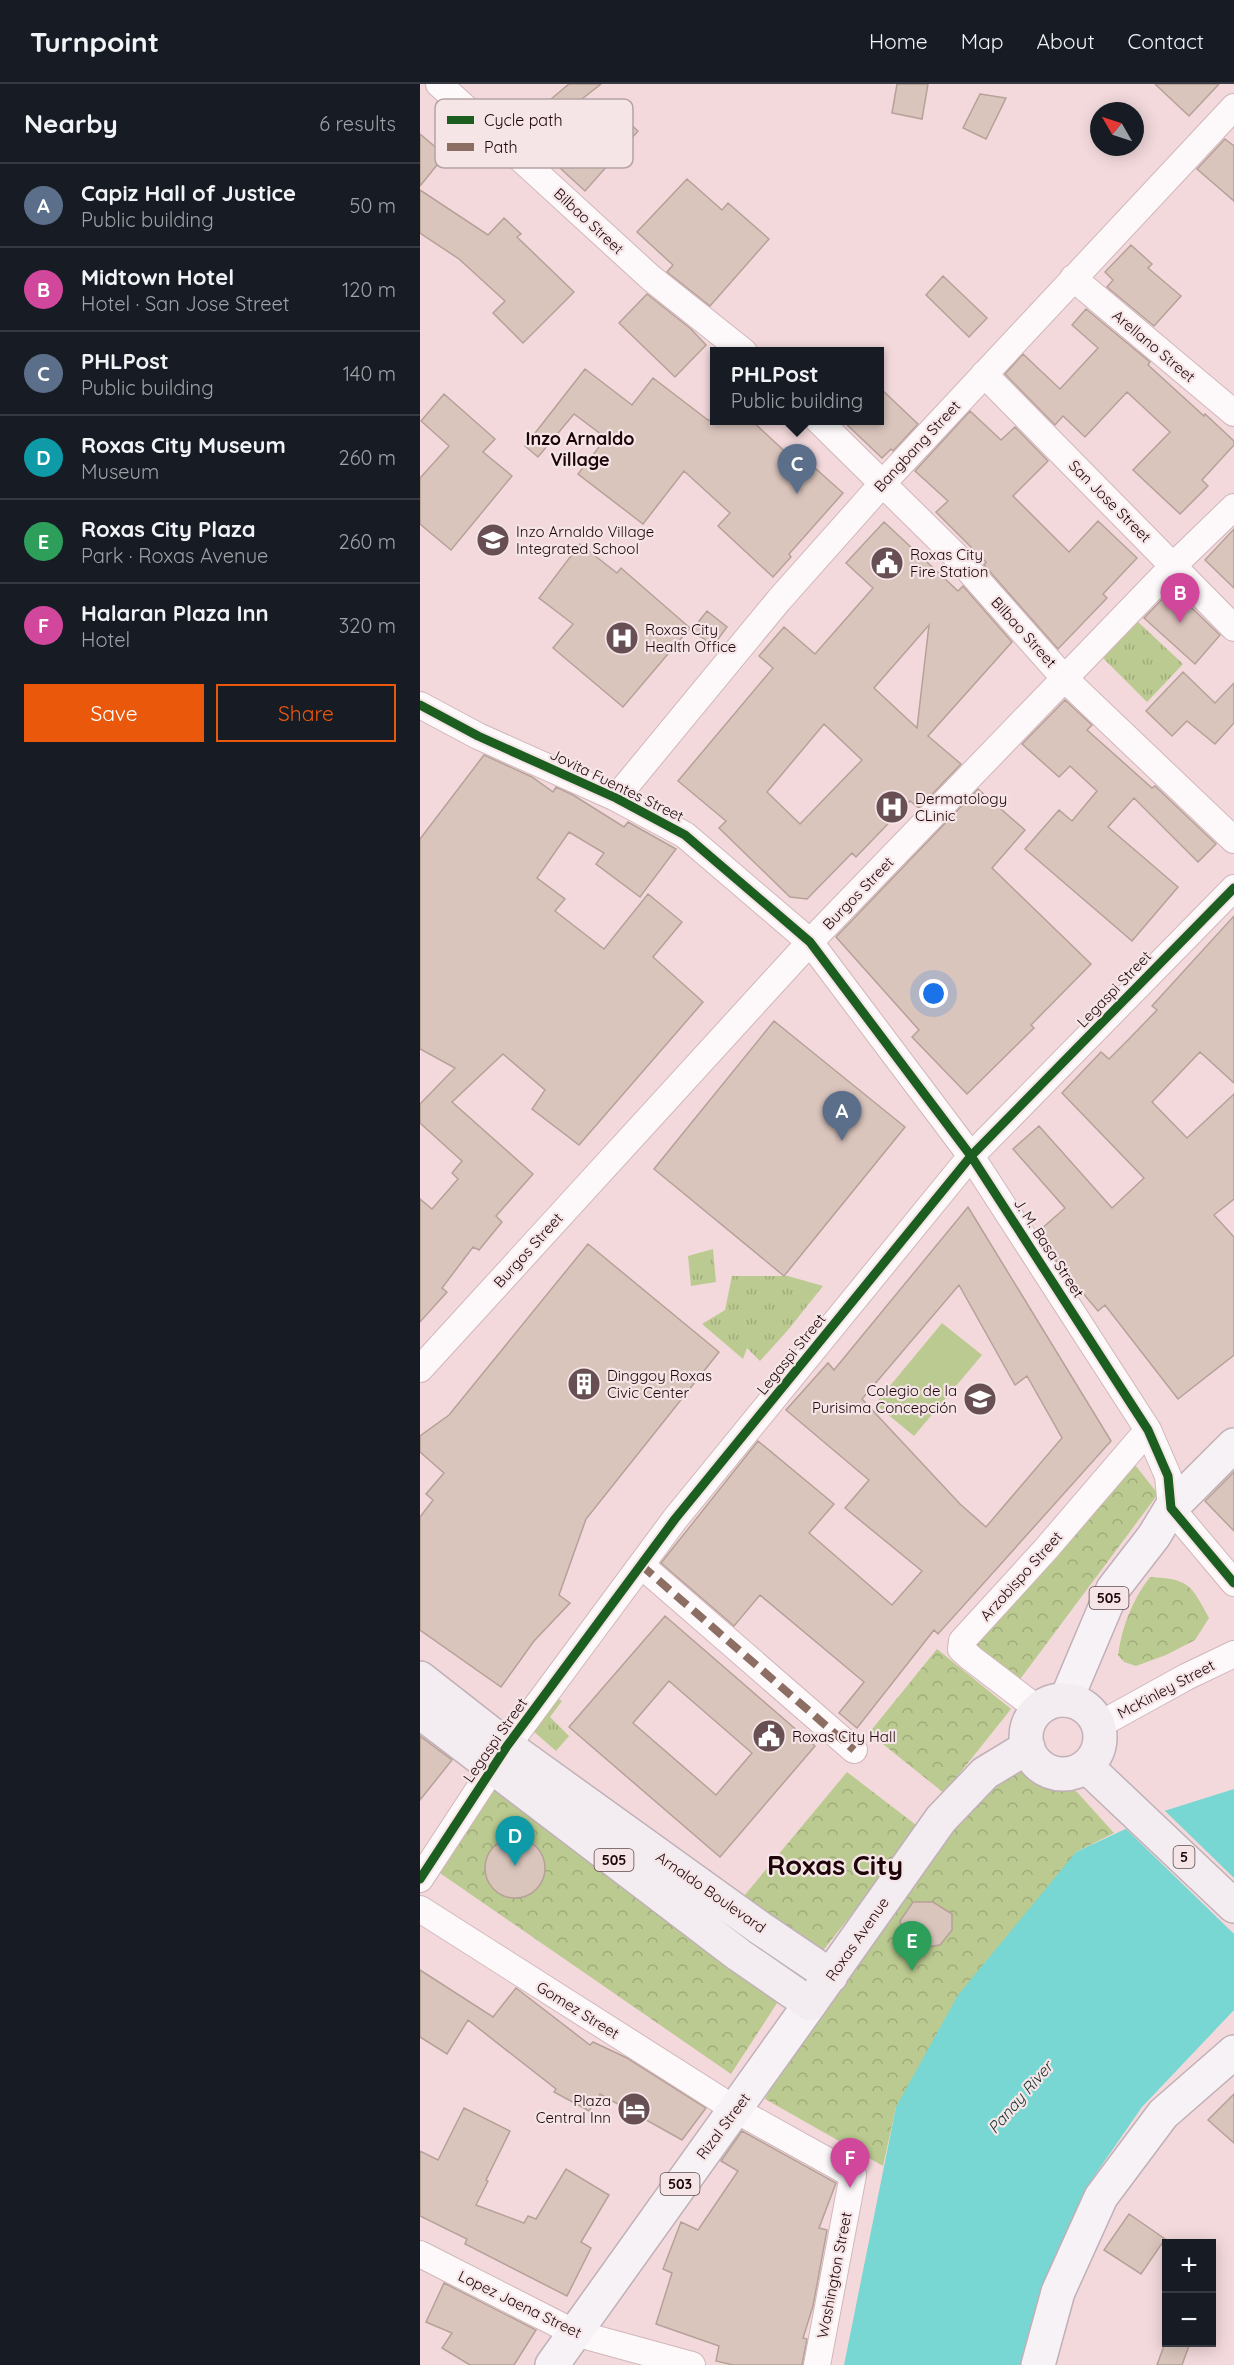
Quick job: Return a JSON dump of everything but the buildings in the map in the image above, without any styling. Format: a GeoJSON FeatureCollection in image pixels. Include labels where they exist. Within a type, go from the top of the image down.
{"type":"FeatureCollection","features":[{"type":"Feature","properties":{"kind":"highway","name":"Arnaldo Boulevard"},"geometry":{"type":"LineString","coordinates":[[420,1678],[500,1757],[739,1955],[810,2004]]}},
{"type":"Feature","properties":{"kind":"highway"},"geometry":{"type":"LineString","coordinates":[[1028,1747],[1036,1762],[1051,1773],[1075,1772],[1095,1757],[1099,1747],[1099,1725],[1086,1708],[1053,1705]]}},
{"type":"Feature","properties":{"kind":"highway","name":"505"},"geometry":{"type":"LineString","coordinates":[[1028,1747],[1028,1727],[1053,1705]]}},
{"type":"Feature","properties":{"kind":"highway","name":"Arnaldo Boulevard"},"geometry":{"type":"LineString","coordinates":[[420,1712],[500,1757],[831,1976]]}},
{"type":"Feature","properties":{"kind":"highway","name":"Roxas Avenue"},"geometry":{"type":"LineString","coordinates":[[810,2004],[941,1819],[985,1773],[1028,1747]]}},
{"type":"Feature","properties":{"kind":"highway","name":"5"},"geometry":{"type":"LineString","coordinates":[[1086,1766],[1234,1906]]}},
{"type":"Feature","properties":{"kind":"main road","name":"505"},"geometry":{"type":"LineString","coordinates":[[1053,1705],[1113,1589],[1154,1536],[1171,1508],[1234,1445]]}},
{"type":"Feature","properties":{"kind":"main road","name":"Rizal Street"},"geometry":{"type":"LineString","coordinates":[[552,2365],[810,2004]]}},
{"type":"Feature","properties":{"kind":"main road"},"geometry":{"type":"LineString","coordinates":[[1038,2365],[1058,2292],[1101,2197],[1163,2114],[1234,2052]]}},
{"type":"Feature","properties":{"kind":"street","name":"Bilbao Street"},"geometry":{"type":"LineString","coordinates":[[439,84],[455,99]]}},
{"type":"Feature","properties":{"kind":"street","name":"Bangbang Street"},"geometry":{"type":"LineString","coordinates":[[616,798],[779,600],[883,483],[1234,107]]}},
{"type":"Feature","properties":{"kind":"street","name":"Bilbao Street"},"geometry":{"type":"LineString","coordinates":[[531,168],[651,278],[739,347]]}},
{"type":"Feature","properties":{"kind":"street","name":"Arellano Street"},"geometry":{"type":"LineString","coordinates":[[1073,278],[1234,413]]}},
{"type":"Feature","properties":{"kind":"street","name":"San Jose Street"},"geometry":{"type":"LineString","coordinates":[[984,375],[1234,628]]}},
{"type":"Feature","properties":{"kind":"street","name":"Bilbao Street"},"geometry":{"type":"LineString","coordinates":[[823,425],[957,557],[1065,679],[1234,840]]}},
{"type":"Feature","properties":{"kind":"street","name":"Burgos Street"},"geometry":{"type":"LineString","coordinates":[[420,1368],[810,942],[1174,565],[1234,507]]}},
{"type":"Feature","properties":{"kind":"street","name":"Jovita Fuentes Street"},"geometry":{"type":"LineString","coordinates":[[420,705],[478,736],[616,798],[685,835],[810,942]]}},
{"type":"Feature","properties":{"kind":"street","name":"Legaspi Street"},"geometry":{"type":"LineString","coordinates":[[420,1879],[500,1757],[675,1519],[971,1156],[1234,888]]}},
{"type":"Feature","properties":{"kind":"street","name":"J. M. Basa Street"},"geometry":{"type":"LineString","coordinates":[[810,942],[971,1156],[1148,1430],[1168,1476],[1171,1508]]}},
{"type":"Feature","properties":{"kind":"street","name":"Arzobispo Street"},"geometry":{"type":"LineString","coordinates":[[1053,1705],[971,1658],[961,1649],[962,1641],[1046,1549],[1148,1430]]}},
{"type":"Feature","properties":{"kind":"street"},"geometry":{"type":"LineString","coordinates":[[1171,1508],[1234,1583]]}},
{"type":"Feature","properties":{"kind":"street"},"geometry":{"type":"LineString","coordinates":[[641,1565],[854,1750]]}},
{"type":"Feature","properties":{"kind":"street","name":"McKinley Street"},"geometry":{"type":"LineString","coordinates":[[1099,1725],[1234,1653]]}},
{"type":"Feature","properties":{"kind":"street","name":"Gomez Street"},"geometry":{"type":"LineString","coordinates":[[420,1910],[736,2110]]}},
{"type":"Feature","properties":{"kind":"street","name":"Washington Street"},"geometry":{"type":"LineString","coordinates":[[736,2110],[853,2175],[817,2365]]}},
{"type":"Feature","properties":{"kind":"street","name":"Lopez Jaena Street"},"geometry":{"type":"LineString","coordinates":[[420,2254],[575,2333],[644,2359],[692,2365]]}},
{"type":"Feature","properties":{"kind":"green space"},"geometry":{"type":"Polygon","coordinates":[[[1136,620],[1183,664],[1147,702],[1102,657],[1136,620]]]}},
{"type":"Feature","properties":{"kind":"green space"},"geometry":{"type":"Polygon","coordinates":[[[713,1249],[716,1282],[691,1286],[688,1256],[713,1249]]]}},
{"type":"Feature","properties":{"kind":"green space"},"geometry":{"type":"Polygon","coordinates":[[[732,1276],[788,1276],[823,1286],[760,1361],[747,1348],[743,1359],[702,1324],[725,1310],[732,1276]]]}},
{"type":"Feature","properties":{"kind":"green space"},"geometry":{"type":"Polygon","coordinates":[[[942,1323],[982,1355],[914,1436],[875,1404],[942,1323]]]}},
{"type":"Feature","properties":{"kind":"green space"},"geometry":{"type":"Polygon","coordinates":[[[1132,1461],[1158,1494],[1018,1682],[971,1645],[1132,1461]]]}},
{"type":"Feature","properties":{"kind":"green space"},"geometry":{"type":"Polygon","coordinates":[[[1150,1577],[1174,1580],[1188,1586],[1209,1618],[1195,1640],[1166,1655],[1136,1666],[1124,1662],[1118,1655],[1129,1614],[1150,1577]]]}},
{"type":"Feature","properties":{"kind":"green space"},"geometry":{"type":"Polygon","coordinates":[[[937,1649],[1011,1709],[944,1793],[869,1733],[937,1649]]]}},
{"type":"Feature","properties":{"kind":"green space"},"geometry":{"type":"Polygon","coordinates":[[[557,1698],[562,1701],[550,1717],[569,1736],[556,1751],[532,1730],[557,1698]]]}},
{"type":"Feature","properties":{"kind":"green space"},"geometry":{"type":"Polygon","coordinates":[[[1024,1770],[1077,1792],[1114,1833],[1076,1852],[896,2107],[883,2166],[765,2099],[801,2032],[957,1814],[997,1780],[1024,1770]]]}},
{"type":"Feature","properties":{"kind":"green space"},"geometry":{"type":"Polygon","coordinates":[[[847,1772],[920,1828],[821,1953],[744,1896],[847,1772]]]}},
{"type":"Feature","properties":{"kind":"green space"},"geometry":{"type":"Polygon","coordinates":[[[497,1786],[781,1997],[731,2074],[437,1871],[497,1786]]]}},
{"type":"Feature","properties":{"kind":"water","name":"Panay River"},"geometry":{"type":"Polygon","coordinates":[[[1234,1789],[1234,2010],[1142,2107],[1088,2185],[1041,2301],[1024,2365],[844,2365],[896,2107],[958,1995],[1076,1852],[1164,1811],[1234,1789]]]}},
{"type":"Feature","properties":{"kind":"pier"},"geometry":{"type":"Polygon","coordinates":[[[1162,1808],[1234,1878],[1234,1934],[1123,1826],[1162,1808]]]}},
{"type":"Feature","properties":{"kind":"marked path"},"geometry":{"type":"LineString","coordinates":[[641,1565],[854,1750]]}},
{"type":"Feature","properties":{"kind":"cycle path"},"geometry":{"type":"LineString","coordinates":[[420,705],[478,736],[616,798],[685,835],[810,942],[971,1156],[1148,1430],[1168,1476],[1171,1508],[1234,1583]]}},
{"type":"Feature","properties":{"kind":"cycle path"},"geometry":{"type":"LineString","coordinates":[[420,1879],[507,1746],[675,1519],[971,1156],[1234,888]]}},
{"type":"Feature","properties":{"kind":"place","name":"PHLPost"},"geometry":{"type":"Point","coordinates":[797,494]}},
{"type":"Feature","properties":{"kind":"place","name":"Inzo Arnaldo Village Integrated School"},"geometry":{"type":"Point","coordinates":[493,540]}},
{"type":"Feature","properties":{"kind":"place","name":"Roxas City Fire Station"},"geometry":{"type":"Point","coordinates":[887,563]}},
{"type":"Feature","properties":{"kind":"place","name":"Midtown Hotel"},"geometry":{"type":"Point","coordinates":[1180,623]}},
{"type":"Feature","properties":{"kind":"place","name":"Roxas City Health Office"},"geometry":{"type":"Point","coordinates":[622,638]}},
{"type":"Feature","properties":{"kind":"place","name":"Dermatology CLinic"},"geometry":{"type":"Point","coordinates":[892,807]}},
{"type":"Feature","properties":{"kind":"place","name":"Capiz Hall of Justice"},"geometry":{"type":"Point","coordinates":[842,1141]}},
{"type":"Feature","properties":{"kind":"place","name":"Dinggoy Roxas Civic Center"},"geometry":{"type":"Point","coordinates":[584,1384]}},
{"type":"Feature","properties":{"kind":"place","name":"Colegio de la Purisima Concepción"},"geometry":{"type":"Point","coordinates":[980,1399]}},
{"type":"Feature","properties":{"kind":"place","name":"Roxas City Hall"},"geometry":{"type":"Point","coordinates":[769,1736]}},
{"type":"Feature","properties":{"kind":"place","name":"Roxas City Museum"},"geometry":{"type":"Point","coordinates":[515,1866]}},
{"type":"Feature","properties":{"kind":"place","name":"Roxas City Plaza"},"geometry":{"type":"Point","coordinates":[912,1971]}},
{"type":"Feature","properties":{"kind":"place","name":"Plaza Central Inn"},"geometry":{"type":"Point","coordinates":[634,2109]}},
{"type":"Feature","properties":{"kind":"place","name":"Halaran Plaza Inn"},"geometry":{"type":"Point","coordinates":[850,2188]}},
{"type":"Feature","properties":{"kind":"district","name":"Inzo Arnaldo Village"},"geometry":{"type":"Point","coordinates":[580,448]}},
{"type":"Feature","properties":{"kind":"district","name":"Roxas City"},"geometry":{"type":"Point","coordinates":[835,1865]}}]}
